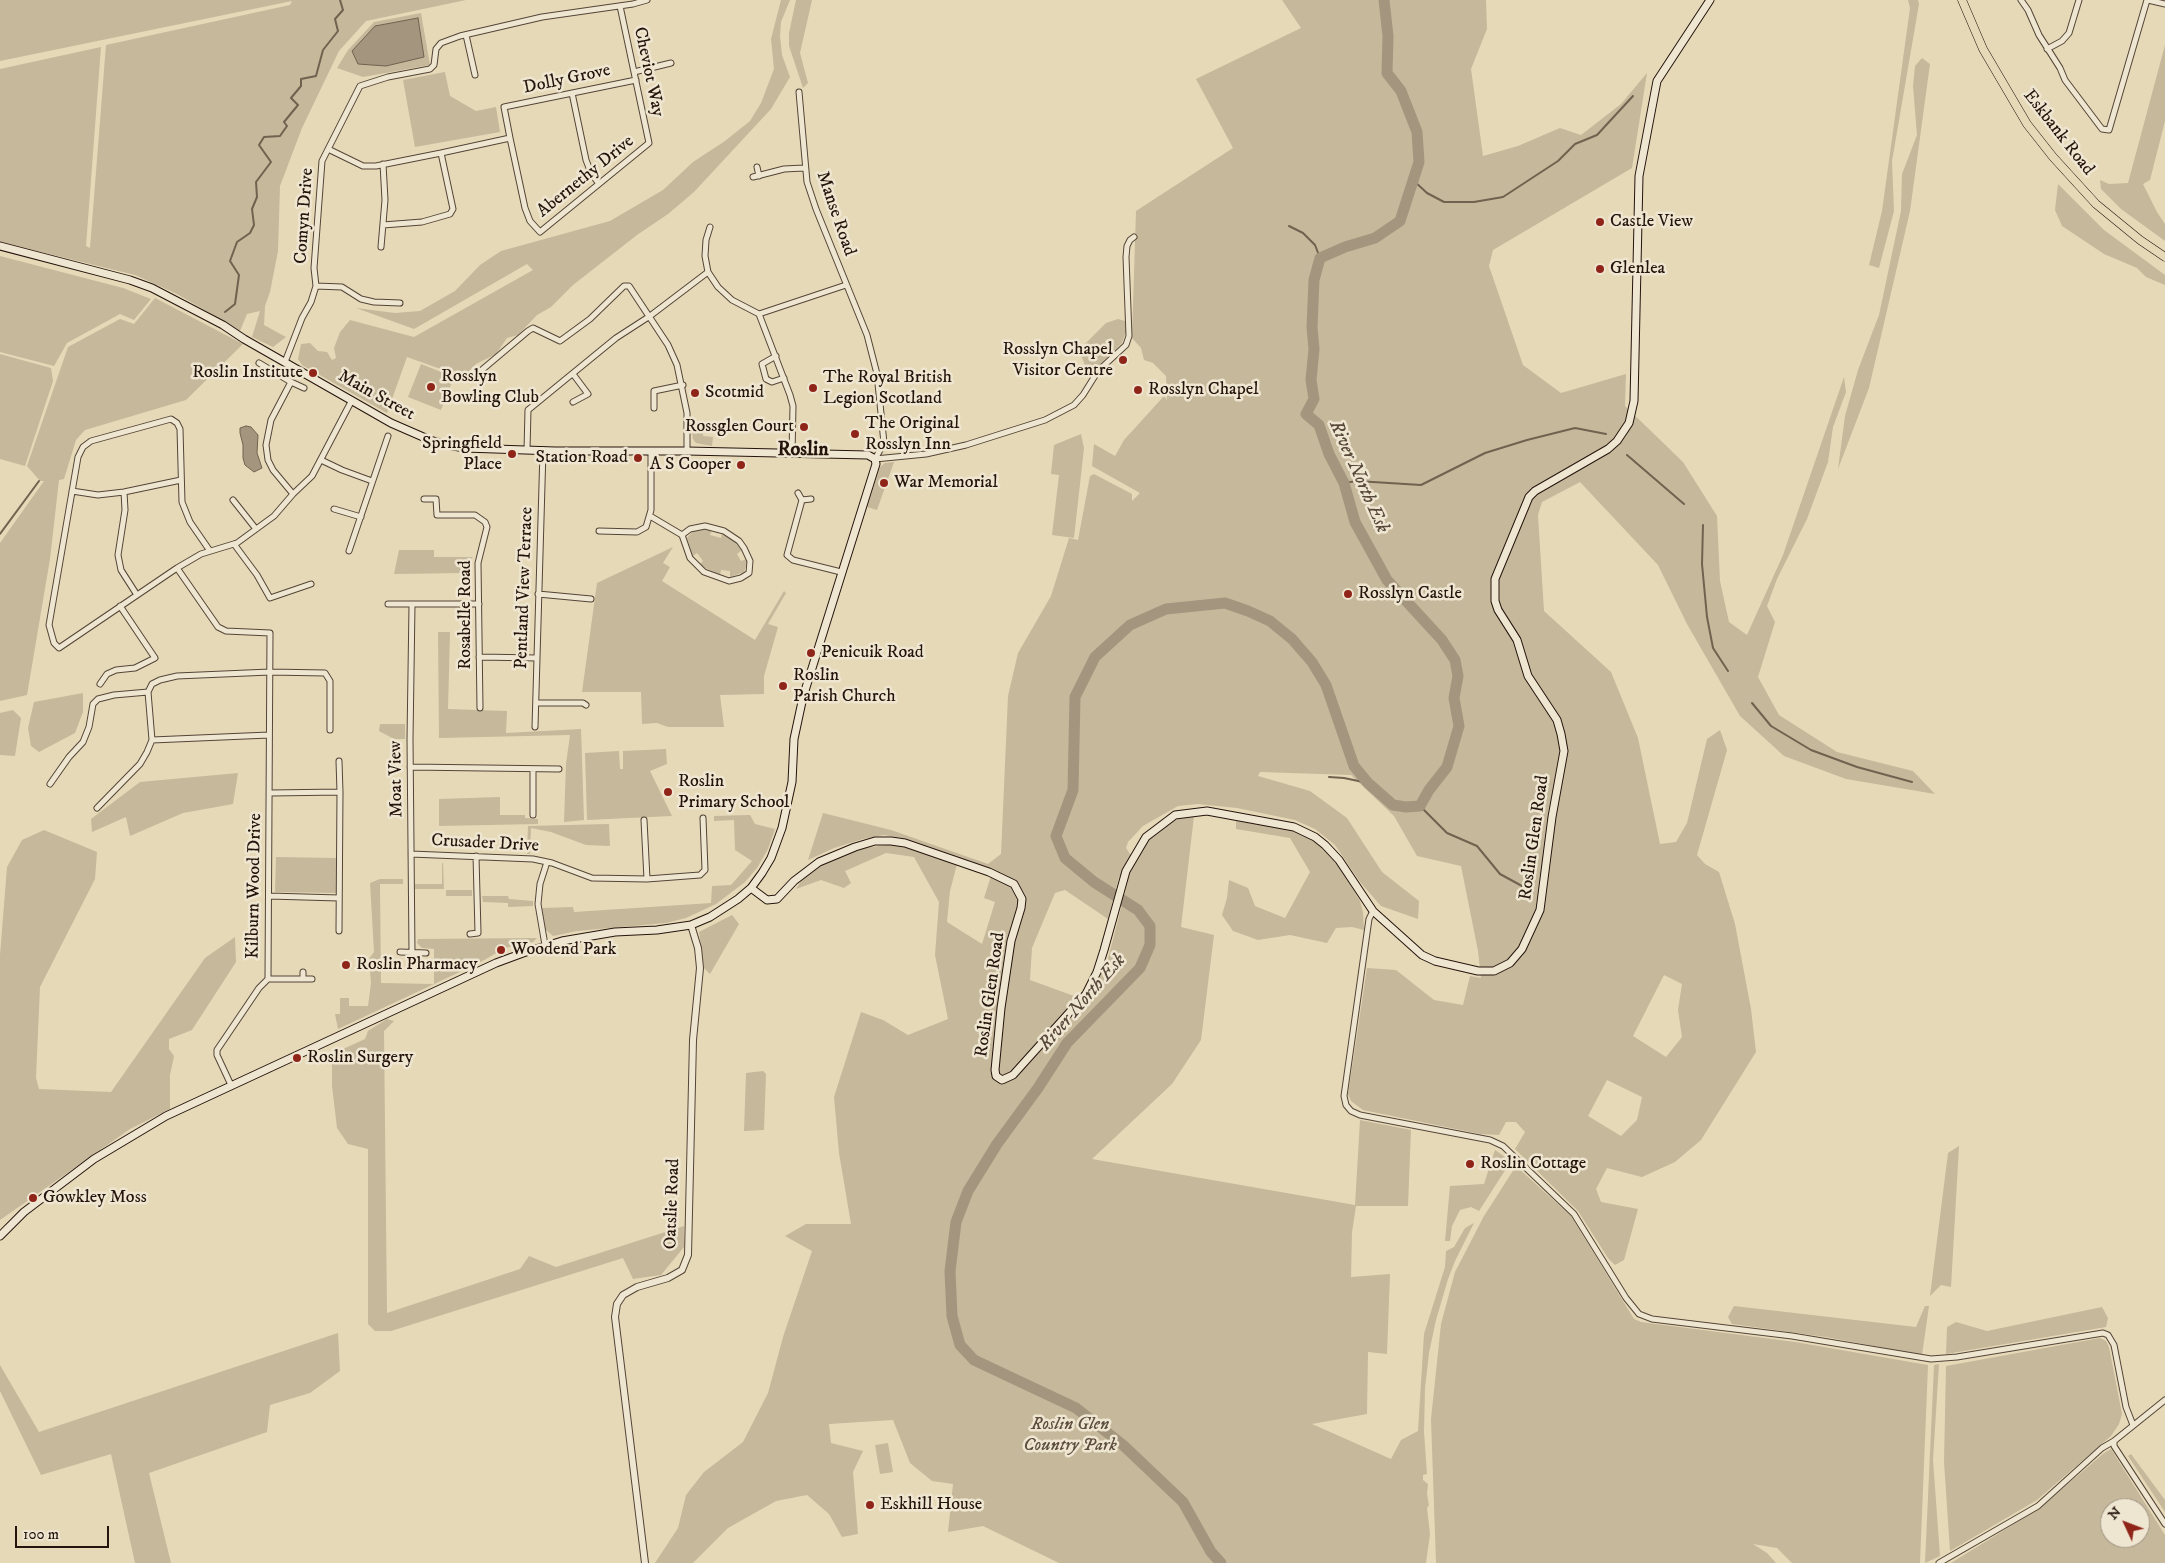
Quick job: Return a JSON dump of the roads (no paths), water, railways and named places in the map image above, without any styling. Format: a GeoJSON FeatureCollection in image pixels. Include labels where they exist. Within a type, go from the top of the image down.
{"type":"FeatureCollection","features":[{"type":"Feature","properties":{"kind":"main road","name":"Roslin Glen Road"},"geometry":{"type":"LineString","coordinates":[[751,888],[767,900],[777,899],[794,880],[818,862],[855,847],[876,841],[905,843],[989,872],[1014,884],[1022,899],[1011,941],[1001,1008],[995,1070],[996,1076],[1002,1080],[1014,1075],[1086,994],[1097,972],[1124,878],[1136,851],[1146,837],[1158,826],[1175,815],[1207,811],[1294,827],[1325,845],[1339,860],[1373,911],[1422,955],[1464,969],[1494,972],[1510,963],[1522,949],[1540,910],[1552,817],[1564,751],[1562,734],[1556,720],[1528,676],[1517,640],[1498,610],[1495,601],[1495,579],[1529,497],[1535,490],[1608,449],[1629,423],[1634,401],[1639,176],[1658,81],[1710,0]]}},
{"type":"Feature","properties":{"kind":"main road","name":"Eskbank Road"},"geometry":{"type":"LineString","coordinates":[[1962,0],[2004,87],[2032,131],[2096,204],[2140,240],[2165,257]]}},
{"type":"Feature","properties":{"kind":"main road","name":"Main Street"},"geometry":{"type":"LineString","coordinates":[[0,246],[130,280],[152,288],[223,325],[392,423],[430,440],[447,445],[527,450],[868,455],[875,459]]}},
{"type":"Feature","properties":{"kind":"main road"},"geometry":{"type":"LineString","coordinates":[[0,1236],[24,1212],[94,1159],[166,1116],[231,1085],[496,963],[545,945],[615,932],[657,930],[690,925],[724,909],[751,888],[771,858],[782,828],[792,782],[794,739],[802,697],[876,467],[875,459]]}},
{"type":"Feature","properties":{"kind":"street"},"geometry":{"type":"LineString","coordinates":[[475,75],[466,35],[542,18],[647,0]]}},
{"type":"Feature","properties":{"kind":"street"},"geometry":{"type":"LineString","coordinates":[[2021,0],[2065,80],[2102,129],[2109,130],[2148,0],[2165,4]]}},
{"type":"Feature","properties":{"kind":"street"},"geometry":{"type":"LineString","coordinates":[[2047,49],[2062,41],[2069,33],[2079,0]]}},
{"type":"Feature","properties":{"kind":"street","name":"Cheviot Way"},"geometry":{"type":"LineString","coordinates":[[620,6],[649,143]]}},
{"type":"Feature","properties":{"kind":"street","name":"Comyn Drive"},"geometry":{"type":"LineString","coordinates":[[285,362],[316,286],[314,268],[322,161],[360,86],[388,77],[430,69],[434,65],[436,49],[441,43],[466,35]]}},
{"type":"Feature","properties":{"kind":"street"},"geometry":{"type":"LineString","coordinates":[[634,72],[671,63]]}},
{"type":"Feature","properties":{"kind":"street","name":"Dolly Grove"},"geometry":{"type":"LineString","coordinates":[[510,138],[504,107],[636,80]]}},
{"type":"Feature","properties":{"kind":"street","name":"Manse Road"},"geometry":{"type":"LineString","coordinates":[[799,92],[804,168],[816,209],[866,335],[877,374],[884,443],[875,459]]}},
{"type":"Feature","properties":{"kind":"street"},"geometry":{"type":"LineString","coordinates":[[572,93],[586,160],[591,173],[599,184]]}},
{"type":"Feature","properties":{"kind":"street"},"geometry":{"type":"LineString","coordinates":[[328,149],[363,166],[441,153],[510,138]]}},
{"type":"Feature","properties":{"kind":"street","name":"Abernethy Drive"},"geometry":{"type":"LineString","coordinates":[[510,138],[525,208],[530,221],[540,232],[649,143]]}},
{"type":"Feature","properties":{"kind":"street"},"geometry":{"type":"LineString","coordinates":[[383,225],[422,222],[450,214],[453,209],[441,153]]}},
{"type":"Feature","properties":{"kind":"street"},"geometry":{"type":"LineString","coordinates":[[381,247],[385,200],[383,164]]}},
{"type":"Feature","properties":{"kind":"street"},"geometry":{"type":"LineString","coordinates":[[757,167],[756,177],[784,169],[804,168]]}},
{"type":"Feature","properties":{"kind":"street"},"geometry":{"type":"LineString","coordinates":[[710,227],[706,240],[705,256],[708,272],[718,287],[732,300],[759,314],[784,378],[793,406],[792,454]]}},
{"type":"Feature","properties":{"kind":"street"},"geometry":{"type":"LineString","coordinates":[[875,459],[934,453],[1045,420],[1074,405],[1083,395],[1098,371],[1126,345],[1129,336],[1126,257],[1127,246],[1134,237]]}},
{"type":"Feature","properties":{"kind":"street"},"geometry":{"type":"LineString","coordinates":[[527,450],[528,410],[616,338],[650,316],[708,272]]}},
{"type":"Feature","properties":{"kind":"street"},"geometry":{"type":"LineString","coordinates":[[759,314],[846,285]]}},
{"type":"Feature","properties":{"kind":"street"},"geometry":{"type":"LineString","coordinates":[[316,286],[342,287],[362,299],[374,302],[400,303]]}},
{"type":"Feature","properties":{"kind":"street"},"geometry":{"type":"LineString","coordinates":[[481,380],[477,374],[528,331],[533,328],[560,341],[590,319],[624,286],[629,286],[668,345],[677,365],[683,385],[687,413],[687,451]]}},
{"type":"Feature","properties":{"kind":"street"},"geometry":{"type":"LineString","coordinates":[[776,356],[762,364],[766,379],[772,382],[784,378]]}},
{"type":"Feature","properties":{"kind":"street"},"geometry":{"type":"LineString","coordinates":[[259,363],[304,388]]}},
{"type":"Feature","properties":{"kind":"street"},"geometry":{"type":"LineString","coordinates":[[573,374],[588,394],[573,402]]}},
{"type":"Feature","properties":{"kind":"street"},"geometry":{"type":"LineString","coordinates":[[291,382],[271,420],[266,445],[268,460],[273,470],[293,494]]}},
{"type":"Feature","properties":{"kind":"street"},"geometry":{"type":"LineString","coordinates":[[654,408],[654,391],[683,385]]}},
{"type":"Feature","properties":{"kind":"street"},"geometry":{"type":"LineString","coordinates":[[583,396],[587,401]]}},
{"type":"Feature","properties":{"kind":"street"},"geometry":{"type":"LineString","coordinates":[[210,551],[190,522],[182,502],[180,429],[177,422],[171,419],[91,441],[83,447],[78,458],[49,625],[51,638],[59,648],[177,568],[210,551],[234,544],[274,516],[312,476],[352,400]]}},
{"type":"Feature","properties":{"kind":"street"},"geometry":{"type":"LineString","coordinates":[[349,551],[388,436]]}},
{"type":"Feature","properties":{"kind":"street","name":"Pentland View Terrace"},"geometry":{"type":"LineString","coordinates":[[535,727],[543,450]]}},
{"type":"Feature","properties":{"kind":"street"},"geometry":{"type":"LineString","coordinates":[[599,531],[637,532],[646,527],[650,516],[651,451]]}},
{"type":"Feature","properties":{"kind":"street"},"geometry":{"type":"LineString","coordinates":[[322,460],[372,481]]}},
{"type":"Feature","properties":{"kind":"street"},"geometry":{"type":"LineString","coordinates":[[72,491],[98,495],[124,492],[181,480]]}},
{"type":"Feature","properties":{"kind":"street"},"geometry":{"type":"LineString","coordinates":[[124,492],[125,510],[118,555],[121,570],[137,595]]}},
{"type":"Feature","properties":{"kind":"street"},"geometry":{"type":"LineString","coordinates":[[811,499],[799,497],[787,555],[792,560],[841,572]]}},
{"type":"Feature","properties":{"kind":"street","name":"Rosabelle Road"},"geometry":{"type":"LineString","coordinates":[[424,499],[436,500],[437,515],[474,515],[480,518],[487,527],[479,555],[480,708]]}},
{"type":"Feature","properties":{"kind":"street"},"geometry":{"type":"LineString","coordinates":[[233,500],[256,529]]}},
{"type":"Feature","properties":{"kind":"street"},"geometry":{"type":"LineString","coordinates":[[334,508],[360,517]]}},
{"type":"Feature","properties":{"kind":"street"},"geometry":{"type":"LineString","coordinates":[[650,516],[682,535],[690,558],[704,572],[729,581],[741,578],[749,573],[750,561],[744,548],[739,541],[724,531],[705,526],[690,530],[682,535]]}},
{"type":"Feature","properties":{"kind":"street"},"geometry":{"type":"LineString","coordinates":[[234,544],[270,598],[311,584]]}},
{"type":"Feature","properties":{"kind":"street","name":"Kilburn Wood Drive"},"geometry":{"type":"LineString","coordinates":[[177,568],[218,627],[226,631],[270,633],[268,979],[259,988],[216,1052],[231,1085]]}},
{"type":"Feature","properties":{"kind":"street"},"geometry":{"type":"LineString","coordinates":[[538,594],[591,599]]}},
{"type":"Feature","properties":{"kind":"street"},"geometry":{"type":"LineString","coordinates":[[388,604],[479,604]]}},
{"type":"Feature","properties":{"kind":"street","name":"Moat View"},"geometry":{"type":"LineString","coordinates":[[412,605],[410,767],[412,953]]}},
{"type":"Feature","properties":{"kind":"street"},"geometry":{"type":"LineString","coordinates":[[100,684],[107,674],[116,670],[135,668],[155,658],[120,606]]}},
{"type":"Feature","properties":{"kind":"street"},"geometry":{"type":"LineString","coordinates":[[479,657],[537,658]]}},
{"type":"Feature","properties":{"kind":"street"},"geometry":{"type":"LineString","coordinates":[[97,808],[140,764],[152,740],[148,692],[152,684],[160,680],[177,676],[321,672],[328,675],[330,681],[330,730]]}},
{"type":"Feature","properties":{"kind":"street"},"geometry":{"type":"LineString","coordinates":[[50,784],[69,757],[83,742],[89,727],[93,704],[98,699],[114,694],[148,692]]}},
{"type":"Feature","properties":{"kind":"street"},"geometry":{"type":"LineString","coordinates":[[473,698],[480,698]]}},
{"type":"Feature","properties":{"kind":"street"},"geometry":{"type":"LineString","coordinates":[[536,702],[583,703],[586,705]]}},
{"type":"Feature","properties":{"kind":"street"},"geometry":{"type":"LineString","coordinates":[[152,740],[269,735]]}},
{"type":"Feature","properties":{"kind":"street"},"geometry":{"type":"LineString","coordinates":[[339,761],[339,931]]}},
{"type":"Feature","properties":{"kind":"street"},"geometry":{"type":"LineString","coordinates":[[410,767],[559,769]]}},
{"type":"Feature","properties":{"kind":"street"},"geometry":{"type":"LineString","coordinates":[[532,811],[533,770]]}},
{"type":"Feature","properties":{"kind":"street"},"geometry":{"type":"LineString","coordinates":[[270,793],[340,792]]}},
{"type":"Feature","properties":{"kind":"street","name":"Crusader Drive"},"geometry":{"type":"LineString","coordinates":[[411,854],[534,859],[592,878],[647,879],[700,875],[705,870],[703,818]]}},
{"type":"Feature","properties":{"kind":"street"},"geometry":{"type":"LineString","coordinates":[[644,820],[647,879]]}},
{"type":"Feature","properties":{"kind":"street"},"geometry":{"type":"LineString","coordinates":[[470,934],[478,933],[476,856]]}},
{"type":"Feature","properties":{"kind":"street"},"geometry":{"type":"LineString","coordinates":[[545,945],[538,904],[540,884],[547,862]]}},
{"type":"Feature","properties":{"kind":"street"},"geometry":{"type":"LineString","coordinates":[[269,896],[339,898]]}},
{"type":"Feature","properties":{"kind":"street"},"geometry":{"type":"LineString","coordinates":[[1373,911],[1369,919],[1344,1096],[1346,1104],[1351,1111],[1360,1115],[1496,1142],[1510,1152],[1574,1214],[1633,1309],[1645,1317],[1783,1335],[1931,1358],[1956,1357],[2103,1332],[2108,1335],[2114,1345],[2126,1407],[2133,1425]]}},
{"type":"Feature","properties":{"kind":"street","name":"Oatslie Road"},"geometry":{"type":"LineString","coordinates":[[644,1563],[615,1317],[617,1304],[623,1295],[637,1287],[668,1278],[682,1270],[688,1255],[693,1040],[700,968],[698,948],[690,925]]}},
{"type":"Feature","properties":{"kind":"street"},"geometry":{"type":"LineString","coordinates":[[400,952],[426,953]]}},
{"type":"Feature","properties":{"kind":"street"},"geometry":{"type":"LineString","coordinates":[[303,972],[303,979]]}},
{"type":"Feature","properties":{"kind":"street","name":"Kilburn Wood Drive"},"geometry":{"type":"LineString","coordinates":[[268,979],[312,979]]}},
{"type":"Feature","properties":{"kind":"street"},"geometry":{"type":"LineString","coordinates":[[1940,1563],[2038,1506],[2102,1448],[2114,1441],[2165,1400]]}},
{"type":"Feature","properties":{"kind":"street"},"geometry":{"type":"LineString","coordinates":[[2114,1441],[2114,1446],[2165,1524]]}},
{"type":"Feature","properties":{"kind":"waterway"},"geometry":{"type":"LineString","coordinates":[[225,312],[235,304],[239,275],[230,261],[237,242],[250,233],[254,225],[252,209],[257,197],[256,182],[271,162],[259,145],[264,137],[280,136],[287,126],[284,122],[298,105],[291,98],[301,86],[301,79],[316,76],[323,50],[338,31],[335,19],[343,10],[340,0]]}},
{"type":"Feature","properties":{"kind":"waterway","name":"River North Esk"},"geometry":{"type":"LineString","coordinates":[[1221,1563],[1211,1552],[1183,1502],[1123,1445],[1076,1408],[974,1360],[960,1345],[952,1316],[950,1271],[956,1222],[968,1191],[997,1144],[1038,1088],[1067,1043],[1140,968],[1150,945],[1150,926],[1138,910],[1094,882],[1065,858],[1056,836],[1073,790],[1075,697],[1095,657],[1130,625],[1166,609],[1225,603],[1270,621],[1292,639],[1312,662],[1326,685],[1354,766],[1368,783],[1393,805],[1406,807],[1420,806],[1429,790],[1447,767],[1459,726],[1454,698],[1458,676],[1455,660],[1442,640],[1387,580],[1355,522],[1344,483],[1329,454],[1319,425],[1306,414],[1314,399],[1311,380],[1314,349],[1312,327],[1314,280],[1320,258],[1345,247],[1375,238],[1400,221],[1419,162],[1417,132],[1401,91],[1387,73],[1388,36],[1384,0]]}},
{"type":"Feature","properties":{"kind":"waterway"},"geometry":{"type":"LineString","coordinates":[[1414,181],[1427,193],[1444,202],[1474,202],[1503,197],[1558,161],[1575,144],[1597,135],[1633,96]]}},
{"type":"Feature","properties":{"kind":"waterway"},"geometry":{"type":"LineString","coordinates":[[1289,226],[1303,233],[1315,245],[1320,258]]}},
{"type":"Feature","properties":{"kind":"waterway"},"geometry":{"type":"LineString","coordinates":[[1344,483],[1357,481],[1421,485],[1485,453],[1527,440],[1575,428],[1606,434]]}},
{"type":"Feature","properties":{"kind":"waterway"},"geometry":{"type":"LineString","coordinates":[[1627,455],[1684,504]]}},
{"type":"Feature","properties":{"kind":"waterway"},"geometry":{"type":"LineString","coordinates":[[0,534],[39,481]]}},
{"type":"Feature","properties":{"kind":"waterway"},"geometry":{"type":"LineString","coordinates":[[1703,525],[1702,564],[1707,617],[1713,648],[1728,671]]}},
{"type":"Feature","properties":{"kind":"waterway"},"geometry":{"type":"LineString","coordinates":[[1752,703],[1771,726],[1811,750],[1857,767],[1912,782]]}},
{"type":"Feature","properties":{"kind":"waterway"},"geometry":{"type":"LineString","coordinates":[[1329,777],[1368,783]]}},
{"type":"Feature","properties":{"kind":"waterway"},"geometry":{"type":"LineString","coordinates":[[1420,806],[1447,833],[1477,846],[1500,874],[1533,892]]}},
{"type":"Feature","properties":{"kind":"place","name":"Castle View"},"geometry":{"type":"Point","coordinates":[1600,222]}},
{"type":"Feature","properties":{"kind":"place","name":"Glenlea"},"geometry":{"type":"Point","coordinates":[1600,269]}},
{"type":"Feature","properties":{"kind":"place","name":"Rosslyn Chapel Visitor Centre"},"geometry":{"type":"Point","coordinates":[1123,360]}},
{"type":"Feature","properties":{"kind":"place","name":"Roslin Institute"},"geometry":{"type":"Point","coordinates":[313,373]}},
{"type":"Feature","properties":{"kind":"place","name":"Rosslyn Bowling Club"},"geometry":{"type":"Point","coordinates":[431,387]}},
{"type":"Feature","properties":{"kind":"place","name":"The Royal British Legion Scotland"},"geometry":{"type":"Point","coordinates":[813,388]}},
{"type":"Feature","properties":{"kind":"place","name":"Rosslyn Chapel"},"geometry":{"type":"Point","coordinates":[1138,390]}},
{"type":"Feature","properties":{"kind":"place","name":"Scotmid"},"geometry":{"type":"Point","coordinates":[695,393]}},
{"type":"Feature","properties":{"kind":"place","name":"Rossglen Court"},"geometry":{"type":"Point","coordinates":[804,427]}},
{"type":"Feature","properties":{"kind":"place","name":"The Original Rosslyn Inn"},"geometry":{"type":"Point","coordinates":[855,434]}},
{"type":"Feature","properties":{"kind":"place","name":"Springfield Place"},"geometry":{"type":"Point","coordinates":[512,454]}},
{"type":"Feature","properties":{"kind":"place","name":"Station Road"},"geometry":{"type":"Point","coordinates":[638,458]}},
{"type":"Feature","properties":{"kind":"place","name":"A S Cooper"},"geometry":{"type":"Point","coordinates":[741,465]}},
{"type":"Feature","properties":{"kind":"place","name":"War Memorial"},"geometry":{"type":"Point","coordinates":[884,483]}},
{"type":"Feature","properties":{"kind":"place","name":"Rosslyn Castle"},"geometry":{"type":"Point","coordinates":[1348,594]}},
{"type":"Feature","properties":{"kind":"place","name":"Penicuik Road"},"geometry":{"type":"Point","coordinates":[811,653]}},
{"type":"Feature","properties":{"kind":"place","name":"Roslin Parish Church"},"geometry":{"type":"Point","coordinates":[783,686]}},
{"type":"Feature","properties":{"kind":"place","name":"Roslin Primary School"},"geometry":{"type":"Point","coordinates":[668,792]}},
{"type":"Feature","properties":{"kind":"place","name":"Woodend Park"},"geometry":{"type":"Point","coordinates":[501,950]}},
{"type":"Feature","properties":{"kind":"place","name":"Roslin Pharmacy"},"geometry":{"type":"Point","coordinates":[346,965]}},
{"type":"Feature","properties":{"kind":"place","name":"Roslin Surgery"},"geometry":{"type":"Point","coordinates":[297,1058]}},
{"type":"Feature","properties":{"kind":"place","name":"Roslin Cottage"},"geometry":{"type":"Point","coordinates":[1470,1164]}},
{"type":"Feature","properties":{"kind":"place","name":"Gowkley Moss"},"geometry":{"type":"Point","coordinates":[33,1198]}},
{"type":"Feature","properties":{"kind":"place","name":"Eskhill House"},"geometry":{"type":"Point","coordinates":[870,1505]}},
{"type":"Feature","properties":{"kind":"district","name":"Roslin"},"geometry":{"type":"Point","coordinates":[803,451]}},
{"type":"Feature","properties":{"kind":"park label","name":"Roslin Glen Country Park"},"geometry":{"type":"Point","coordinates":[1070,1435]}}]}
